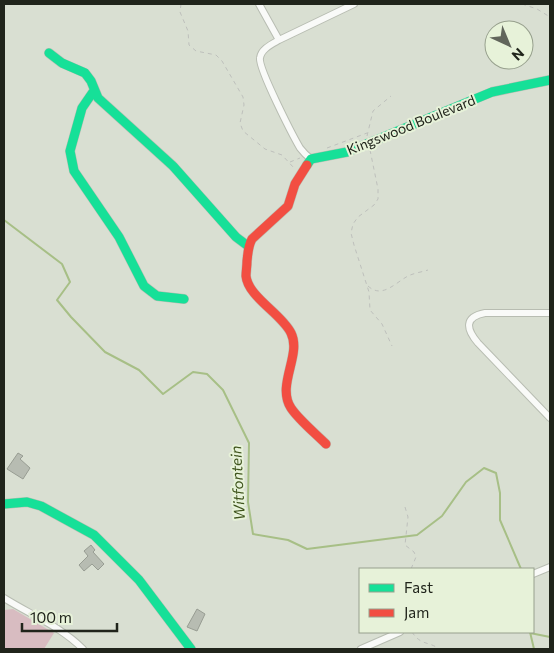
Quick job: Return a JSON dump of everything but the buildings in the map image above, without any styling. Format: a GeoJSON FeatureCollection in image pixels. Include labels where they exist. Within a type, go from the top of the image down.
{"type":"FeatureCollection","features":[{"type":"Feature","properties":{"kind":"street"},"geometry":{"type":"LineString","coordinates":[[259,4],[279,40]]}},
{"type":"Feature","properties":{"kind":"street"},"geometry":{"type":"LineString","coordinates":[[326,444],[291,408],[287,399],[286,388],[294,344],[292,334],[286,324],[248,287],[246,277],[248,246],[288,206],[295,184],[308,157],[301,149],[260,66],[260,56],[279,40],[354,4]]}},
{"type":"Feature","properties":{"kind":"street"},"geometry":{"type":"LineString","coordinates":[[49,53],[62,63],[77,68],[86,74],[92,83],[93,92],[98,98],[173,166],[236,237],[248,246]]}},
{"type":"Feature","properties":{"kind":"street","name":"Kingswood Boulevard"},"geometry":{"type":"LineString","coordinates":[[308,157],[347,152],[492,92],[550,80]]}},
{"type":"Feature","properties":{"kind":"street"},"geometry":{"type":"LineString","coordinates":[[93,92],[82,108],[70,151],[74,171],[119,237],[144,286],[157,296],[184,299]]}},
{"type":"Feature","properties":{"kind":"street"},"geometry":{"type":"LineString","coordinates":[[550,313],[485,313],[473,317],[469,325],[472,337],[550,418]]}},
{"type":"Feature","properties":{"kind":"street"},"geometry":{"type":"LineString","coordinates":[[4,504],[27,502],[41,506],[94,536],[139,580],[191,649]]}},
{"type":"Feature","properties":{"kind":"street"},"geometry":{"type":"LineString","coordinates":[[534,574],[550,567]]}},
{"type":"Feature","properties":{"kind":"street"},"geometry":{"type":"LineString","coordinates":[[5,601],[39,617],[71,637],[83,649]]}},
{"type":"Feature","properties":{"kind":"street"},"geometry":{"type":"LineString","coordinates":[[361,649],[398,633]]}},
{"type":"Feature","properties":{"kind":"path"},"geometry":{"type":"LineString","coordinates":[[181,4],[180,12],[188,31],[189,45],[196,52],[212,54],[222,61],[243,97],[244,105],[240,123],[243,131],[265,150],[282,156],[294,168]]}},
{"type":"Feature","properties":{"kind":"path"},"geometry":{"type":"LineString","coordinates":[[522,4],[537,9],[550,17]]}},
{"type":"Feature","properties":{"kind":"path"},"geometry":{"type":"LineString","coordinates":[[391,96],[373,111],[368,132],[368,143],[379,195],[376,203],[358,217],[353,224],[352,233],[354,245],[370,292],[370,310],[382,324],[392,346]]}},
{"type":"Feature","properties":{"kind":"path"},"geometry":{"type":"LineString","coordinates":[[321,150],[368,132]]}},
{"type":"Feature","properties":{"kind":"path"},"geometry":{"type":"LineString","coordinates":[[289,162],[308,157]]}},
{"type":"Feature","properties":{"kind":"path"},"geometry":{"type":"LineString","coordinates":[[367,286],[376,292],[382,291],[400,283],[407,277],[428,270]]}},
{"type":"Feature","properties":{"kind":"path"},"geometry":{"type":"LineString","coordinates":[[405,508],[408,517],[405,545],[416,555],[411,568]]}},
{"type":"Feature","properties":{"kind":"path"},"geometry":{"type":"LineString","coordinates":[[413,633],[422,643],[440,649]]}},
{"type":"Feature","properties":{"kind":"shaded area"},"geometry":{"type":"Polygon","coordinates":[[[13,609],[54,633],[44,649],[4,649],[4,610],[13,609]]]}},
{"type":"Feature","properties":{"kind":"waterway","name":"Witfontein"},"geometry":{"type":"LineString","coordinates":[[4,220],[62,264],[70,282],[57,300],[105,352],[139,370],[163,394],[193,372],[207,374],[223,390],[249,443],[248,502],[253,534],[288,540],[307,549],[417,535],[442,516],[466,482],[484,468],[496,473],[500,493],[500,520],[521,568]]}},
{"type":"Feature","properties":{"kind":"waterway","name":"Witfontein"},"geometry":{"type":"LineString","coordinates":[[530,633],[534,649]]}},
{"type":"Feature","properties":{"kind":"waterway"},"geometry":{"type":"LineString","coordinates":[[530,633],[550,637]]}},
{"type":"Feature","properties":{"kind":"traffic: fast"},"geometry":{"type":"LineString","coordinates":[[49,53],[62,63],[85,73],[91,81],[98,98],[173,166],[236,237],[248,246]]}},
{"type":"Feature","properties":{"kind":"traffic: fast"},"geometry":{"type":"LineString","coordinates":[[307,165],[311,159],[347,152],[492,92],[550,80]]}},
{"type":"Feature","properties":{"kind":"traffic: fast"},"geometry":{"type":"LineString","coordinates":[[93,92],[82,108],[70,151],[74,171],[119,237],[144,286],[157,296],[184,299]]}},
{"type":"Feature","properties":{"kind":"traffic: fast"},"geometry":{"type":"LineString","coordinates":[[4,504],[27,502],[41,506],[94,535],[139,580],[191,649]]}},
{"type":"Feature","properties":{"kind":"traffic: jam"},"geometry":{"type":"LineString","coordinates":[[307,165],[295,184],[288,206],[252,239],[248,250],[246,276],[248,284],[253,291],[287,326],[291,333],[294,351],[287,380],[287,399],[298,417],[326,444]]}}]}
